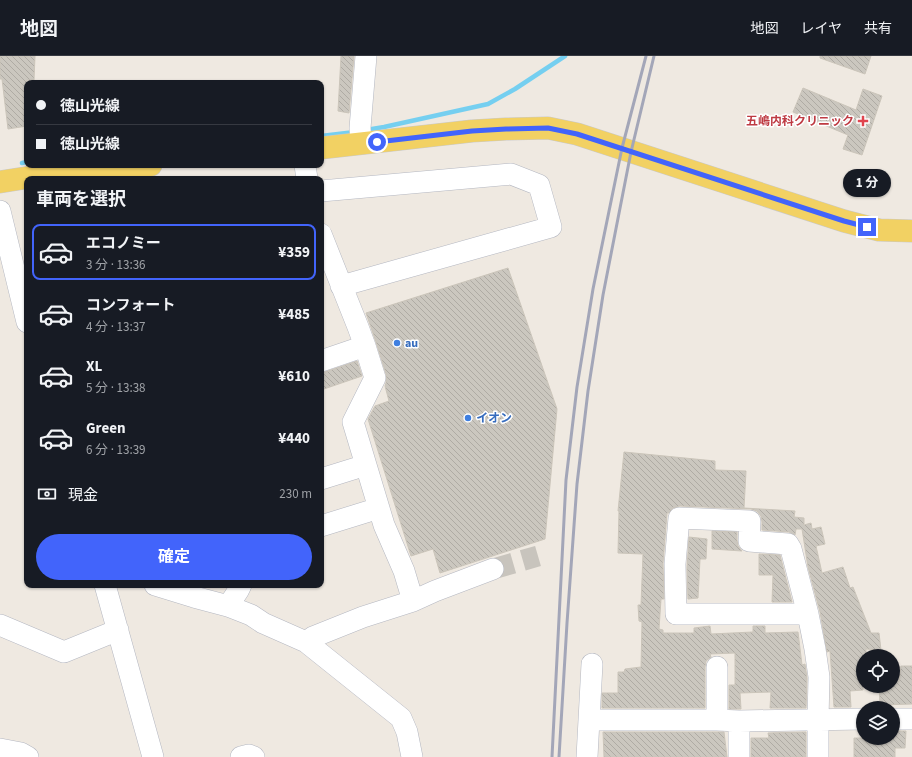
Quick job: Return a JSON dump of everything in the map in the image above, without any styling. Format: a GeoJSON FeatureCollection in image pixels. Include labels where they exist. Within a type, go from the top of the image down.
{"type":"FeatureCollection","features":[{"type":"Feature","properties":{"kind":"main road"},"geometry":{"type":"LineString","coordinates":[[324,148],[472,131],[548,128],[577,134],[844,221],[879,230],[912,231]]}},
{"type":"Feature","properties":{"kind":"main road"},"geometry":{"type":"LineString","coordinates":[[38,176],[117,168]]}},
{"type":"Feature","properties":{"kind":"main road"},"geometry":{"type":"LineString","coordinates":[[0,182],[24,178]]}},
{"type":"Feature","properties":{"kind":"street"},"geometry":{"type":"LineString","coordinates":[[361,143],[360,128],[366,56]]}},
{"type":"Feature","properties":{"kind":"street"},"geometry":{"type":"LineString","coordinates":[[324,191],[511,174],[539,185],[551,227],[341,286]]}},
{"type":"Feature","properties":{"kind":"street"},"geometry":{"type":"LineString","coordinates":[[0,211],[24,310]]}},
{"type":"Feature","properties":{"kind":"street"},"geometry":{"type":"LineString","coordinates":[[324,242],[365,346],[375,378],[353,422],[384,525],[404,571],[413,600]]}},
{"type":"Feature","properties":{"kind":"street"},"geometry":{"type":"LineString","coordinates":[[324,360],[365,346]]}},
{"type":"Feature","properties":{"kind":"street"},"geometry":{"type":"LineString","coordinates":[[324,478],[366,465]]}},
{"type":"Feature","properties":{"kind":"street"},"geometry":{"type":"LineString","coordinates":[[324,525],[379,508]]}},
{"type":"Feature","properties":{"kind":"street"},"geometry":{"type":"LineString","coordinates":[[808,614],[676,614],[675,564],[679,518],[750,521],[749,541],[788,544],[792,549],[808,614],[819,677],[818,757]]}},
{"type":"Feature","properties":{"kind":"street"},"geometry":{"type":"LineString","coordinates":[[306,642],[313,637],[363,617],[413,600],[493,569]]}},
{"type":"Feature","properties":{"kind":"street"},"geometry":{"type":"LineString","coordinates":[[107,588],[153,757]]}},
{"type":"Feature","properties":{"kind":"street"},"geometry":{"type":"LineString","coordinates":[[165,588],[228,606],[251,615],[263,624],[306,642],[401,718],[407,732],[412,757]]}},
{"type":"Feature","properties":{"kind":"street"},"geometry":{"type":"LineString","coordinates":[[228,606],[240,588]]}},
{"type":"Feature","properties":{"kind":"street"},"geometry":{"type":"LineString","coordinates":[[0,625],[64,652],[118,630]]}},
{"type":"Feature","properties":{"kind":"street"},"geometry":{"type":"LineString","coordinates":[[587,757],[592,664]]}},
{"type":"Feature","properties":{"kind":"street"},"geometry":{"type":"LineString","coordinates":[[717,667],[717,720]]}},
{"type":"Feature","properties":{"kind":"street"},"geometry":{"type":"LineString","coordinates":[[589,720],[739,721],[856,719]]}},
{"type":"Feature","properties":{"kind":"street"},"geometry":{"type":"LineString","coordinates":[[900,719],[912,719]]}},
{"type":"Feature","properties":{"kind":"street"},"geometry":{"type":"LineString","coordinates":[[739,721],[739,757]]}},
{"type":"Feature","properties":{"kind":"street"},"geometry":{"type":"LineString","coordinates":[[0,749],[21,753],[28,757]]}},
{"type":"Feature","properties":{"kind":"street"},"geometry":{"type":"LineString","coordinates":[[241,757],[249,755],[254,757]]}},
{"type":"Feature","properties":{"kind":"building"},"geometry":{"type":"Polygon","coordinates":[[[0,56],[35,56],[34,80],[24,80],[24,126],[8,129],[2,79],[0,79],[0,56]]]}},
{"type":"Feature","properties":{"kind":"building"},"geometry":{"type":"Polygon","coordinates":[[[341,56],[354,56],[349,113],[338,111],[341,56]]]}},
{"type":"Feature","properties":{"kind":"building"},"geometry":{"type":"Polygon","coordinates":[[[820,56],[871,56],[865,74],[820,58],[820,56]]]}},
{"type":"Feature","properties":{"kind":"building"},"geometry":{"type":"Polygon","coordinates":[[[803,88],[856,110],[863,89],[882,96],[862,155],[843,149],[848,135],[793,112],[803,88]]]}},
{"type":"Feature","properties":{"kind":"building"},"geometry":{"type":"Polygon","coordinates":[[[508,268],[557,409],[545,539],[440,573],[433,549],[411,556],[368,419],[375,406],[389,401],[385,386],[386,374],[366,313],[508,268]]]}},
{"type":"Feature","properties":{"kind":"building"},"geometry":{"type":"Polygon","coordinates":[[[357,361],[362,376],[324,389],[325,372],[357,361]]]}},
{"type":"Feature","properties":{"kind":"building"},"geometry":{"type":"Polygon","coordinates":[[[624,452],[715,461],[715,470],[746,471],[744,508],[795,511],[794,517],[804,518],[804,525],[811,523],[812,529],[821,527],[825,544],[816,546],[822,573],[843,567],[850,588],[853,587],[871,633],[879,633],[881,649],[856,649],[856,691],[850,691],[851,707],[834,707],[830,651],[827,652],[820,612],[808,567],[802,529],[796,529],[795,535],[789,532],[762,530],[761,516],[757,511],[751,509],[680,506],[673,508],[669,513],[667,513],[663,563],[664,599],[661,599],[659,629],[663,630],[663,633],[694,633],[694,628],[710,626],[711,634],[753,632],[753,626],[765,626],[765,633],[798,632],[802,665],[805,664],[807,678],[806,708],[770,708],[771,692],[740,693],[741,709],[729,709],[729,685],[735,685],[735,653],[710,654],[711,657],[706,661],[705,708],[602,708],[602,693],[618,693],[618,672],[624,672],[625,669],[641,667],[642,622],[639,621],[638,605],[641,605],[643,554],[618,553],[618,511],[624,452]]]}},
{"type":"Feature","properties":{"kind":"building"},"geometry":{"type":"Polygon","coordinates":[[[712,531],[737,532],[738,546],[742,551],[712,549],[712,531]]]}},
{"type":"Feature","properties":{"kind":"building"},"geometry":{"type":"Polygon","coordinates":[[[689,537],[707,539],[706,559],[700,559],[698,598],[688,599],[687,568],[689,537]]]}},
{"type":"Feature","properties":{"kind":"building"},"geometry":{"type":"Polygon","coordinates":[[[759,554],[780,555],[792,602],[772,602],[773,575],[759,575],[759,554]]]}},
{"type":"Feature","properties":{"kind":"building"},"geometry":{"type":"Polygon","coordinates":[[[901,666],[912,666],[912,704],[900,704],[900,701],[880,701],[879,693],[900,693],[901,666]]]}},
{"type":"Feature","properties":{"kind":"building"},"geometry":{"type":"Polygon","coordinates":[[[900,731],[906,731],[905,748],[895,748],[895,757],[854,757],[854,738],[856,738],[856,745],[900,745],[900,731]]]}},
{"type":"Feature","properties":{"kind":"building"},"geometry":{"type":"Polygon","coordinates":[[[603,732],[724,732],[727,757],[604,757],[603,732]]]}},
{"type":"Feature","properties":{"kind":"building"},"geometry":{"type":"Polygon","coordinates":[[[806,732],[806,757],[751,757],[751,738],[769,738],[768,733],[806,732]]]}},
{"type":"Feature","properties":{"kind":"waterway"},"geometry":{"type":"LineString","coordinates":[[366,130],[488,104],[515,89],[565,56]]}},
{"type":"Feature","properties":{"kind":"waterway"},"geometry":{"type":"LineString","coordinates":[[324,136],[355,132]]}},
{"type":"Feature","properties":{"kind":"tunnel"},"geometry":{"type":"LineString","coordinates":[[493,569],[538,556]]}},
{"type":"Feature","properties":{"kind":"railway"},"geometry":{"type":"LineString","coordinates":[[552,757],[566,480],[577,387],[593,289],[622,148],[646,56]]}},
{"type":"Feature","properties":{"kind":"railway"},"geometry":{"type":"LineString","coordinates":[[559,757],[577,484],[588,391],[603,295],[631,152],[654,56]]}},
{"type":"Feature","properties":{"kind":"place","name":"五嶋内科クリニック"},"geometry":{"type":"Point","coordinates":[863,121]}},
{"type":"Feature","properties":{"kind":"place","name":"au"},"geometry":{"type":"Point","coordinates":[397,343]}},
{"type":"Feature","properties":{"kind":"place","name":"イオン"},"geometry":{"type":"Point","coordinates":[468,418]}},
{"type":"Feature","properties":{"kind":"route"},"geometry":{"type":"LineString","coordinates":[[377,142],[472,131],[548,128],[577,134],[844,221],[867,227]]}}]}
